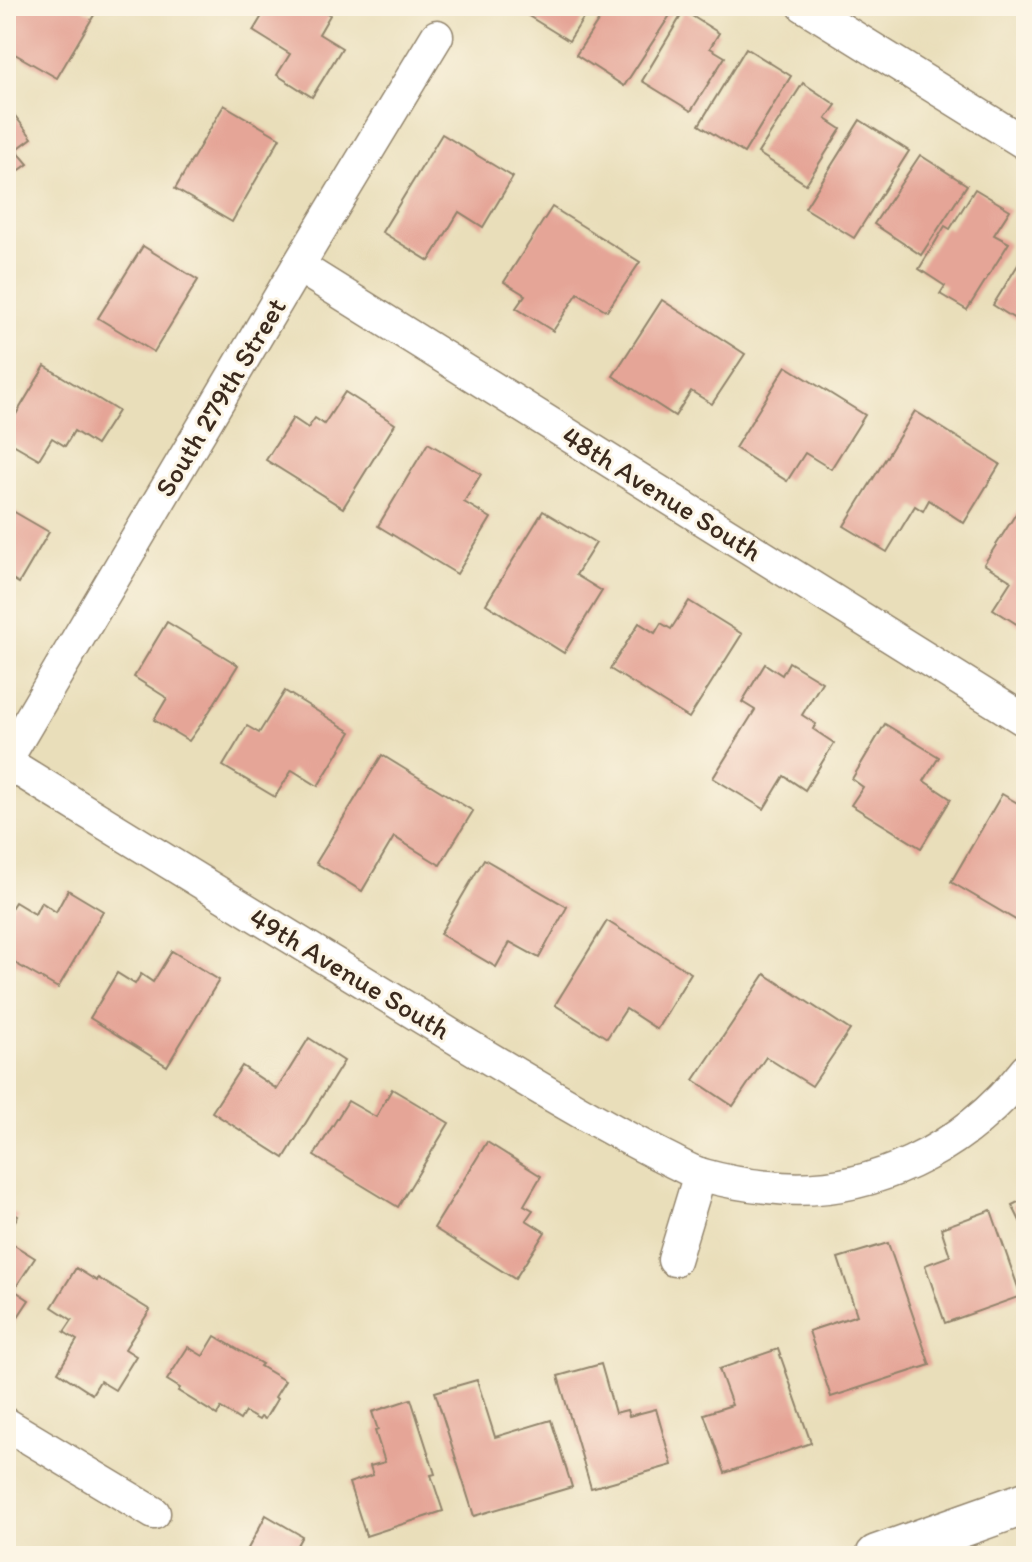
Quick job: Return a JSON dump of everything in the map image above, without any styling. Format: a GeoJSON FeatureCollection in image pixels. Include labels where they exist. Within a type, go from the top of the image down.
{"type":"FeatureCollection","features":[{"type":"Feature","properties":{"kind":"street"},"geometry":{"type":"LineString","coordinates":[[804,6],[1026,144]]}},
{"type":"Feature","properties":{"kind":"street","name":"South 279th Street"},"geometry":{"type":"LineString","coordinates":[[6,761],[437,36]]}},
{"type":"Feature","properties":{"kind":"street","name":"48th Avenue South"},"geometry":{"type":"LineString","coordinates":[[298,266],[1026,721]]}},
{"type":"Feature","properties":{"kind":"street","name":"49th Avenue South"},"geometry":{"type":"LineString","coordinates":[[6,761],[513,1073],[654,1153],[700,1174],[770,1188],[808,1189],[870,1179],[900,1168],[954,1139],[978,1121],[1026,1070]]}},
{"type":"Feature","properties":{"kind":"street"},"geometry":{"type":"LineString","coordinates":[[674,1260],[700,1174]]}},
{"type":"Feature","properties":{"kind":"street"},"geometry":{"type":"LineString","coordinates":[[6,1424],[154,1513]]}},
{"type":"Feature","properties":{"kind":"street"},"geometry":{"type":"LineString","coordinates":[[877,1556],[1026,1503]]}},
{"type":"Feature","properties":{"kind":"building"},"geometry":{"type":"Polygon","coordinates":[[[6,6],[78,6],[94,15],[57,78],[6,49],[6,6]]]}},
{"type":"Feature","properties":{"kind":"building"},"geometry":{"type":"Polygon","coordinates":[[[268,6],[319,6],[330,15],[319,34],[342,48],[312,97],[277,75],[290,54],[253,31],[268,6]]]}},
{"type":"Feature","properties":{"kind":"building"},"geometry":{"type":"Polygon","coordinates":[[[526,6],[591,6],[569,41],[522,12],[526,6]]]}},
{"type":"Feature","properties":{"kind":"building"},"geometry":{"type":"Polygon","coordinates":[[[608,6],[676,6],[624,86],[576,55],[608,6]]]}},
{"type":"Feature","properties":{"kind":"building"},"geometry":{"type":"Polygon","coordinates":[[[684,11],[719,33],[710,48],[725,57],[691,111],[642,81],[684,11]]]}},
{"type":"Feature","properties":{"kind":"building"},"geometry":{"type":"Polygon","coordinates":[[[746,48],[791,76],[744,153],[699,125],[746,48]]]}},
{"type":"Feature","properties":{"kind":"building"},"geometry":{"type":"Polygon","coordinates":[[[803,83],[836,105],[826,119],[841,129],[806,184],[758,153],[803,83]]]}},
{"type":"Feature","properties":{"kind":"building"},"geometry":{"type":"Polygon","coordinates":[[[6,104],[32,138],[16,150],[28,164],[6,180],[6,104]]]}},
{"type":"Feature","properties":{"kind":"building"},"geometry":{"type":"Polygon","coordinates":[[[224,105],[280,138],[232,222],[175,189],[224,105]]]}},
{"type":"Feature","properties":{"kind":"building"},"geometry":{"type":"Polygon","coordinates":[[[860,120],[909,151],[854,238],[805,208],[860,120]]]}},
{"type":"Feature","properties":{"kind":"building"},"geometry":{"type":"Polygon","coordinates":[[[442,134],[513,177],[483,227],[459,212],[429,261],[382,232],[442,134]]]}},
{"type":"Feature","properties":{"kind":"building"},"geometry":{"type":"Polygon","coordinates":[[[920,155],[967,185],[921,255],[874,224],[920,155]]]}},
{"type":"Feature","properties":{"kind":"building"},"geometry":{"type":"Polygon","coordinates":[[[975,189],[1010,210],[994,235],[1009,243],[967,310],[940,294],[945,286],[919,269],[945,226],[950,229],[975,189]]]}},
{"type":"Feature","properties":{"kind":"building"},"geometry":{"type":"Polygon","coordinates":[[[552,207],[640,262],[607,311],[578,293],[553,331],[516,308],[525,295],[504,282],[552,207]]]}},
{"type":"Feature","properties":{"kind":"building"},"geometry":{"type":"Polygon","coordinates":[[[143,246],[198,280],[154,352],[98,318],[143,246]]]}},
{"type":"Feature","properties":{"kind":"building"},"geometry":{"type":"Polygon","coordinates":[[[1026,252],[1026,326],[993,305],[1026,252]]]}},
{"type":"Feature","properties":{"kind":"building"},"geometry":{"type":"Polygon","coordinates":[[[662,300],[745,354],[712,404],[691,391],[675,416],[613,376],[662,300]]]}},
{"type":"Feature","properties":{"kind":"building"},"geometry":{"type":"Polygon","coordinates":[[[45,366],[118,411],[96,445],[74,431],[65,446],[52,438],[39,459],[6,440],[6,431],[45,366]]]}},
{"type":"Feature","properties":{"kind":"building"},"geometry":{"type":"Polygon","coordinates":[[[786,366],[865,415],[831,469],[805,453],[787,481],[735,448],[786,366]]]}},
{"type":"Feature","properties":{"kind":"building"},"geometry":{"type":"Polygon","coordinates":[[[345,392],[395,424],[343,508],[266,460],[293,418],[308,428],[315,418],[324,424],[345,392]]]}},
{"type":"Feature","properties":{"kind":"building"},"geometry":{"type":"Polygon","coordinates":[[[915,411],[1000,464],[964,523],[929,500],[923,511],[915,506],[887,552],[844,526],[915,411]]]}},
{"type":"Feature","properties":{"kind":"building"},"geometry":{"type":"Polygon","coordinates":[[[428,443],[481,474],[464,502],[491,518],[457,574],[378,526],[428,443]]]}},
{"type":"Feature","properties":{"kind":"building"},"geometry":{"type":"Polygon","coordinates":[[[1019,509],[1026,514],[1026,630],[993,609],[1011,581],[984,564],[1019,509]]]}},
{"type":"Feature","properties":{"kind":"building"},"geometry":{"type":"Polygon","coordinates":[[[11,510],[49,532],[19,583],[6,575],[6,519],[11,510]]]}},
{"type":"Feature","properties":{"kind":"building"},"geometry":{"type":"Polygon","coordinates":[[[543,511],[596,543],[576,575],[602,591],[564,653],[486,604],[543,511]]]}},
{"type":"Feature","properties":{"kind":"building"},"geometry":{"type":"Polygon","coordinates":[[[689,601],[742,634],[689,718],[610,669],[639,623],[655,633],[661,623],[671,629],[689,601]]]}},
{"type":"Feature","properties":{"kind":"building"},"geometry":{"type":"Polygon","coordinates":[[[167,622],[238,665],[189,741],[154,720],[167,698],[134,677],[167,622]]]}},
{"type":"Feature","properties":{"kind":"building"},"geometry":{"type":"Polygon","coordinates":[[[789,662],[822,682],[802,715],[816,724],[813,729],[834,743],[805,790],[784,776],[764,809],[713,778],[755,710],[742,702],[765,664],[782,675],[789,662]]]}},
{"type":"Feature","properties":{"kind":"building"},"geometry":{"type":"Polygon","coordinates":[[[285,691],[351,732],[318,786],[292,770],[275,797],[223,766],[247,726],[259,733],[285,691]]]}},
{"type":"Feature","properties":{"kind":"building"},"geometry":{"type":"Polygon","coordinates":[[[885,724],[939,757],[924,781],[951,799],[921,848],[851,805],[863,787],[852,779],[885,724]]]}},
{"type":"Feature","properties":{"kind":"building"},"geometry":{"type":"Polygon","coordinates":[[[382,755],[473,811],[440,865],[394,837],[362,891],[316,863],[382,755]]]}},
{"type":"Feature","properties":{"kind":"building"},"geometry":{"type":"Polygon","coordinates":[[[1002,794],[1026,808],[1026,926],[951,882],[1002,794]]]}},
{"type":"Feature","properties":{"kind":"building"},"geometry":{"type":"Polygon","coordinates":[[[484,859],[567,907],[539,958],[510,942],[496,967],[440,934],[484,859]]]}},
{"type":"Feature","properties":{"kind":"building"},"geometry":{"type":"Polygon","coordinates":[[[68,890],[103,911],[58,988],[6,958],[6,916],[15,902],[35,914],[41,902],[56,912],[68,890]]]}},
{"type":"Feature","properties":{"kind":"building"},"geometry":{"type":"Polygon","coordinates":[[[607,921],[691,973],[657,1029],[626,1009],[607,1038],[555,1005],[607,921]]]}},
{"type":"Feature","properties":{"kind":"building"},"geometry":{"type":"Polygon","coordinates":[[[172,951],[219,980],[167,1066],[90,1018],[117,973],[135,984],[141,974],[153,982],[172,951]]]}},
{"type":"Feature","properties":{"kind":"building"},"geometry":{"type":"Polygon","coordinates":[[[765,974],[850,1030],[812,1086],[766,1057],[733,1106],[694,1080],[765,974]]]}},
{"type":"Feature","properties":{"kind":"building"},"geometry":{"type":"Polygon","coordinates":[[[309,1038],[344,1061],[284,1158],[212,1112],[242,1066],[277,1089],[309,1038]]]}},
{"type":"Feature","properties":{"kind":"building"},"geometry":{"type":"Polygon","coordinates":[[[392,1089],[449,1123],[398,1207],[314,1156],[348,1101],[376,1117],[392,1089]]]}},
{"type":"Feature","properties":{"kind":"building"},"geometry":{"type":"Polygon","coordinates":[[[487,1142],[541,1176],[524,1205],[533,1210],[526,1220],[545,1232],[515,1279],[434,1228],[487,1142]]]}},
{"type":"Feature","properties":{"kind":"building"},"geometry":{"type":"Polygon","coordinates":[[[1026,1198],[1026,1233],[1012,1205],[1026,1198]]]}},
{"type":"Feature","properties":{"kind":"building"},"geometry":{"type":"Polygon","coordinates":[[[6,1209],[18,1216],[6,1235],[6,1209]]]}},
{"type":"Feature","properties":{"kind":"building"},"geometry":{"type":"Polygon","coordinates":[[[991,1210],[1021,1296],[945,1323],[925,1265],[950,1256],[941,1228],[991,1210]]]}},
{"type":"Feature","properties":{"kind":"building"},"geometry":{"type":"Polygon","coordinates":[[[6,1240],[35,1258],[14,1290],[29,1300],[6,1335],[6,1240]]]}},
{"type":"Feature","properties":{"kind":"building"},"geometry":{"type":"Polygon","coordinates":[[[888,1243],[930,1365],[831,1397],[809,1331],[857,1315],[838,1258],[888,1243]]]}},
{"type":"Feature","properties":{"kind":"building"},"geometry":{"type":"Polygon","coordinates":[[[76,1268],[150,1310],[125,1349],[136,1356],[115,1390],[100,1381],[92,1394],[58,1372],[77,1340],[64,1332],[72,1320],[52,1307],[76,1268]]]}},
{"type":"Feature","properties":{"kind":"building"},"geometry":{"type":"Polygon","coordinates":[[[215,1336],[285,1381],[265,1419],[261,1417],[259,1420],[245,1412],[240,1420],[221,1408],[217,1415],[178,1391],[180,1388],[167,1380],[188,1347],[203,1356],[215,1336]]]}},
{"type":"Feature","properties":{"kind":"building"},"geometry":{"type":"Polygon","coordinates":[[[778,1349],[811,1443],[725,1473],[704,1414],[732,1405],[719,1369],[778,1349]]]}},
{"type":"Feature","properties":{"kind":"building"},"geometry":{"type":"Polygon","coordinates":[[[601,1364],[615,1413],[627,1410],[629,1416],[656,1409],[672,1465],[591,1488],[558,1376],[601,1364]]]}},
{"type":"Feature","properties":{"kind":"building"},"geometry":{"type":"Polygon","coordinates":[[[477,1380],[495,1437],[551,1420],[572,1487],[474,1516],[435,1392],[477,1380]]]}},
{"type":"Feature","properties":{"kind":"building"},"geometry":{"type":"Polygon","coordinates":[[[411,1399],[435,1474],[431,1475],[443,1511],[366,1536],[349,1483],[373,1475],[370,1466],[385,1462],[372,1412],[411,1399]]]}},
{"type":"Feature","properties":{"kind":"building"},"geometry":{"type":"Polygon","coordinates":[[[266,1515],[302,1536],[291,1556],[244,1556],[266,1515]]]}}]}
